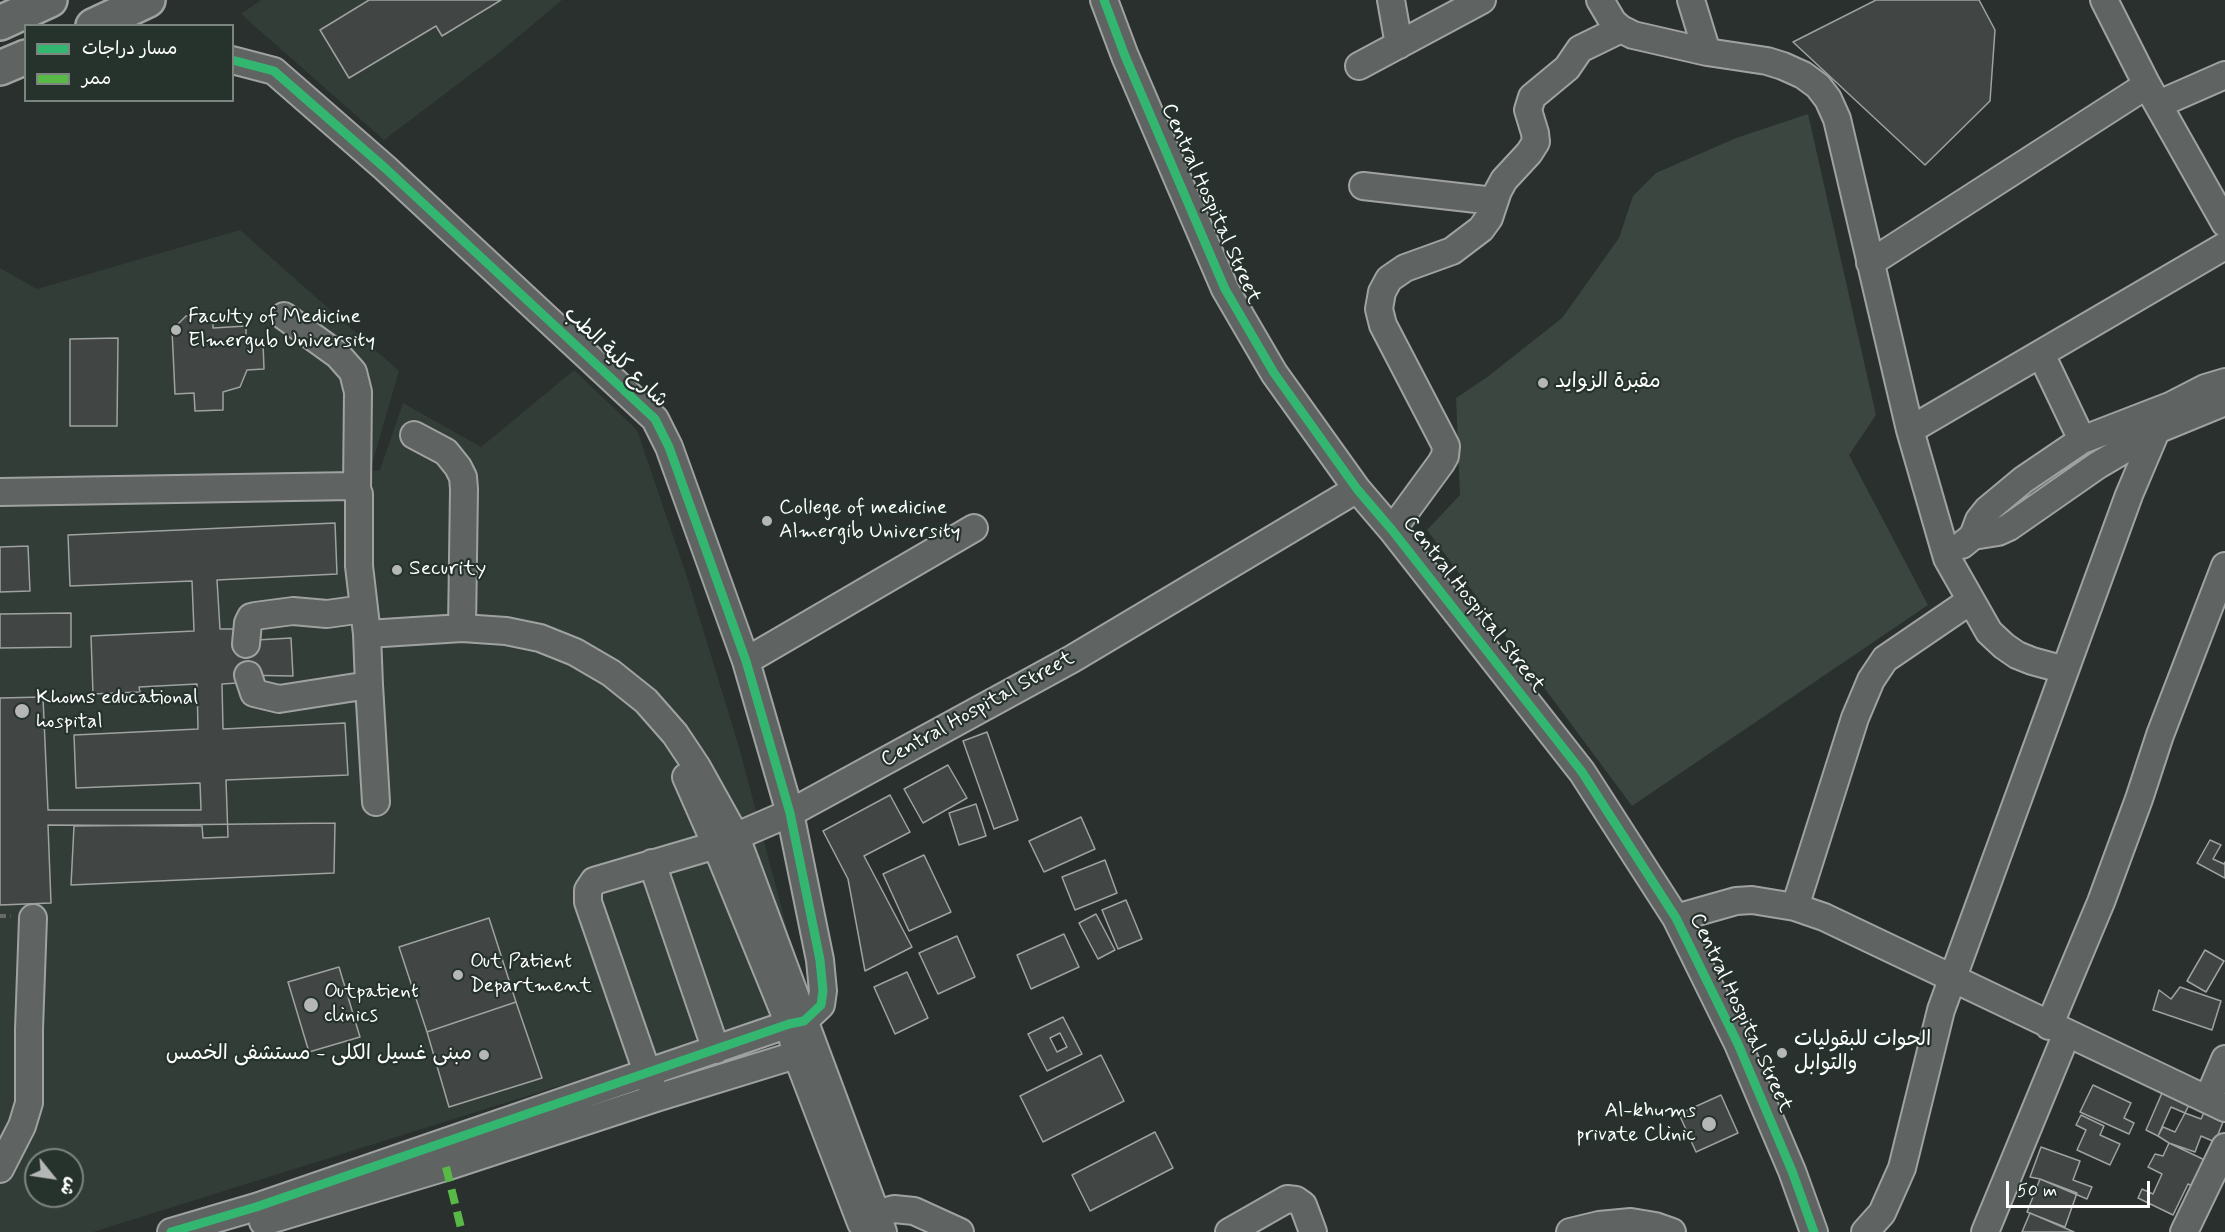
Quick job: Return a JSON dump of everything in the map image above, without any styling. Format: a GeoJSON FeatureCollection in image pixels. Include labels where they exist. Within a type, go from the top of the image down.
{"type":"FeatureCollection","features":[{"type":"Feature","properties":{"kind":"highway"},"geometry":{"type":"LineString","coordinates":[[0,23],[50,0]]}},
{"type":"Feature","properties":{"kind":"highway"},"geometry":{"type":"LineString","coordinates":[[97,24],[148,0]]}},
{"type":"Feature","properties":{"kind":"street","name":"Central Hospital Street"},"geometry":{"type":"LineString","coordinates":[[1104,0],[1125,56],[1225,289],[1275,373],[1357,489],[1392,530],[1582,772],[1676,918],[1738,1044],[1792,1171],[1814,1232]]}},
{"type":"Feature","properties":{"kind":"street"},"geometry":{"type":"LineString","coordinates":[[1391,0],[1399,45]]}},
{"type":"Feature","properties":{"kind":"street"},"geometry":{"type":"LineString","coordinates":[[1359,66],[1482,0]]}},
{"type":"Feature","properties":{"kind":"street"},"geometry":{"type":"LineString","coordinates":[[1600,0],[1604,10],[1621,29],[1633,35],[1707,52],[1775,64],[1803,75],[1818,86],[1837,119],[1910,430],[1947,558],[1989,632],[2017,655],[2064,670]]}},
{"type":"Feature","properties":{"kind":"street"},"geometry":{"type":"LineString","coordinates":[[1691,0],[1707,52]]}},
{"type":"Feature","properties":{"kind":"street"},"geometry":{"type":"LineString","coordinates":[[2104,0],[2225,223]]}},
{"type":"Feature","properties":{"kind":"street"},"geometry":{"type":"LineString","coordinates":[[1392,530],[1442,463],[1446,446],[1383,325],[1379,309],[1382,292],[1389,279],[1405,268],[1452,250],[1481,229],[1489,218],[1504,180],[1536,142],[1527,110],[1532,97],[1567,68],[1580,49],[1621,29]]}},
{"type":"Feature","properties":{"kind":"street","name":"شارع كلية الطب"},"geometry":{"type":"LineString","coordinates":[[234,61],[274,71],[385,168],[655,419],[669,447],[746,661],[790,813],[820,960],[824,991],[821,1005],[796,1022]]}},
{"type":"Feature","properties":{"kind":"street"},"geometry":{"type":"LineString","coordinates":[[1870,263],[2153,94],[2225,75]]}},
{"type":"Feature","properties":{"kind":"street"},"geometry":{"type":"LineString","coordinates":[[1363,186],[1494,201]]}},
{"type":"Feature","properties":{"kind":"street"},"geometry":{"type":"LineString","coordinates":[[1910,430],[2225,246]]}},
{"type":"Feature","properties":{"kind":"street"},"geometry":{"type":"LineString","coordinates":[[284,316],[338,355],[353,372],[358,392],[359,566],[366,630],[376,802]]}},
{"type":"Feature","properties":{"kind":"street"},"geometry":{"type":"LineString","coordinates":[[2041,354],[2082,440]]}},
{"type":"Feature","properties":{"kind":"street"},"geometry":{"type":"LineString","coordinates":[[1947,558],[1973,536],[1979,520],[1987,510],[2023,480],[2082,440],[2170,406],[2205,388],[2225,382]]}},
{"type":"Feature","properties":{"kind":"street"},"geometry":{"type":"LineString","coordinates":[[1973,536],[1998,532],[2009,527],[2098,465],[2159,429],[2225,402]]}},
{"type":"Feature","properties":{"kind":"street"},"geometry":{"type":"LineString","coordinates":[[1865,1232],[1884,1209],[1902,1168],[1929,1051],[1952,977],[2129,495],[2159,429],[2160,422],[2170,406]]}},
{"type":"Feature","properties":{"kind":"street"},"geometry":{"type":"LineString","coordinates":[[414,435],[446,452],[463,477],[462,628]]}},
{"type":"Feature","properties":{"kind":"street"},"geometry":{"type":"LineString","coordinates":[[2098,465],[2115,477],[2129,495]]}},
{"type":"Feature","properties":{"kind":"street"},"geometry":{"type":"LineString","coordinates":[[0,492],[345,484],[357,489]]}},
{"type":"Feature","properties":{"kind":"street","name":"Central Hospital Street"},"geometry":{"type":"LineString","coordinates":[[647,1073],[587,896],[591,885],[599,878],[726,841],[790,813],[1071,659],[1357,489]]}},
{"type":"Feature","properties":{"kind":"street"},"geometry":{"type":"LineString","coordinates":[[746,661],[974,528]]}},
{"type":"Feature","properties":{"kind":"street"},"geometry":{"type":"LineString","coordinates":[[1985,1232],[2168,714],[2225,566]]}},
{"type":"Feature","properties":{"kind":"street"},"geometry":{"type":"LineString","coordinates":[[1795,907],[1864,694],[1875,674],[1885,659],[1970,601]]}},
{"type":"Feature","properties":{"kind":"street"},"geometry":{"type":"LineString","coordinates":[[246,644],[248,623],[251,617],[293,611],[327,615],[366,630],[504,645],[536,651],[569,665],[603,685],[636,712],[664,743],[726,841]]}},
{"type":"Feature","properties":{"kind":"street"},"geometry":{"type":"LineString","coordinates":[[366,630],[462,628],[506,631],[540,638],[575,652],[611,673],[646,701],[675,734],[697,767],[874,1226],[894,1209],[914,1211],[960,1232]]}},
{"type":"Feature","properties":{"kind":"street"},"geometry":{"type":"LineString","coordinates":[[248,675],[255,693],[279,699],[369,685]]}},
{"type":"Feature","properties":{"kind":"street"},"geometry":{"type":"LineString","coordinates":[[652,863],[716,1050]]}},
{"type":"Feature","properties":{"kind":"street"},"geometry":{"type":"LineString","coordinates":[[1676,918],[1736,901],[1752,900],[1795,907],[1824,917],[2216,1104],[2225,1059]]}},
{"type":"Feature","properties":{"kind":"street"},"geometry":{"type":"LineString","coordinates":[[0,1169],[22,1126],[29,1103],[33,918]]}},
{"type":"Feature","properties":{"kind":"street"},"geometry":{"type":"LineString","coordinates":[[231,1232],[647,1073],[796,1022]]}},
{"type":"Feature","properties":{"kind":"street"},"geometry":{"type":"LineString","coordinates":[[171,1232],[261,1221],[446,1167],[656,1098],[806,1052]]}},
{"type":"Feature","properties":{"kind":"street"},"geometry":{"type":"LineString","coordinates":[[647,1073],[656,1098]]}},
{"type":"Feature","properties":{"kind":"street"},"geometry":{"type":"LineString","coordinates":[[2184,1232],[2225,1147]]}},
{"type":"Feature","properties":{"kind":"street"},"geometry":{"type":"LineString","coordinates":[[1229,1232],[1287,1199],[1296,1200],[1303,1205],[1313,1232]]}},
{"type":"Feature","properties":{"kind":"street"},"geometry":{"type":"LineString","coordinates":[[1570,1232],[1599,1225],[1631,1222],[1655,1226],[1671,1232]]}},
{"type":"Feature","properties":{"kind":"shaded area"},"geometry":{"type":"Polygon","coordinates":[[[261,0],[562,0],[495,56],[384,140],[241,14],[261,0]]]}},
{"type":"Feature","properties":{"kind":"shaded area"},"geometry":{"type":"Polygon","coordinates":[[[1808,114],[1876,415],[1849,455],[1928,605],[1632,806],[1427,530],[1460,495],[1456,398],[1486,378],[1562,318],[1619,238],[1633,196],[1656,173],[1736,138],[1808,114]]]}},
{"type":"Feature","properties":{"kind":"shaded area"},"geometry":{"type":"Polygon","coordinates":[[[240,230],[399,371],[370,471],[380,470],[403,403],[481,447],[574,370],[637,430],[687,577],[739,747],[808,1008],[93,1232],[0,1232],[0,268],[37,289],[240,230]]]}},
{"type":"Feature","properties":{"kind":"building"},"geometry":{"type":"Polygon","coordinates":[[[369,0],[501,0],[442,36],[436,26],[349,78],[320,30],[369,0]]]}},
{"type":"Feature","properties":{"kind":"building"},"geometry":{"type":"Polygon","coordinates":[[[1876,0],[1979,0],[1995,30],[1990,101],[1925,165],[1793,42],[1876,0]]]}},
{"type":"Feature","properties":{"kind":"building"},"geometry":{"type":"Polygon","coordinates":[[[213,315],[213,328],[246,326],[246,344],[263,343],[264,369],[247,370],[240,387],[223,392],[223,410],[195,411],[194,393],[175,394],[172,330],[186,316],[213,315]]]}},
{"type":"Feature","properties":{"kind":"building"},"geometry":{"type":"Polygon","coordinates":[[[118,338],[117,426],[70,426],[70,339],[118,338]]]}},
{"type":"Feature","properties":{"kind":"building","name":"Khoms educational hospital"},"geometry":{"type":"Polygon","coordinates":[[[335,523],[337,574],[217,580],[220,629],[235,629],[256,640],[291,638],[293,676],[237,675],[237,683],[222,684],[223,729],[345,723],[348,775],[226,780],[228,837],[203,838],[202,826],[48,825],[51,903],[0,905],[0,698],[43,697],[48,810],[201,810],[200,783],[76,788],[74,735],[198,729],[197,684],[139,687],[140,692],[93,694],[91,636],[194,631],[192,581],[70,586],[68,535],[335,523]]]}},
{"type":"Feature","properties":{"kind":"building"},"geometry":{"type":"Polygon","coordinates":[[[28,546],[30,591],[0,592],[0,547],[28,546]]]}},
{"type":"Feature","properties":{"kind":"building"},"geometry":{"type":"Polygon","coordinates":[[[71,613],[71,647],[0,648],[0,614],[71,613]]]}},
{"type":"Feature","properties":{"kind":"building"},"geometry":{"type":"Polygon","coordinates":[[[987,732],[1018,820],[994,829],[963,741],[987,732]]]}},
{"type":"Feature","properties":{"kind":"building"},"geometry":{"type":"Polygon","coordinates":[[[948,765],[967,798],[923,823],[904,789],[948,765]]]}},
{"type":"Feature","properties":{"kind":"building"},"geometry":{"type":"Polygon","coordinates":[[[890,795],[910,832],[864,856],[912,947],[865,971],[848,879],[823,831],[890,795]]]}},
{"type":"Feature","properties":{"kind":"building"},"geometry":{"type":"Polygon","coordinates":[[[976,804],[986,836],[959,845],[949,813],[976,804]]]}},
{"type":"Feature","properties":{"kind":"building"},"geometry":{"type":"Polygon","coordinates":[[[1081,817],[1095,849],[1044,872],[1029,841],[1081,817]]]}},
{"type":"Feature","properties":{"kind":"building"},"geometry":{"type":"Polygon","coordinates":[[[335,823],[334,873],[71,885],[74,826],[335,823]]]}},
{"type":"Feature","properties":{"kind":"building"},"geometry":{"type":"Polygon","coordinates":[[[2210,840],[2221,845],[2213,859],[2224,864],[2225,862],[2225,878],[2197,863],[2210,840]]]}},
{"type":"Feature","properties":{"kind":"building"},"geometry":{"type":"Polygon","coordinates":[[[924,855],[951,912],[909,931],[883,874],[924,855]]]}},
{"type":"Feature","properties":{"kind":"building"},"geometry":{"type":"Polygon","coordinates":[[[1105,860],[1117,893],[1075,910],[1062,877],[1105,860]]]}},
{"type":"Feature","properties":{"kind":"building"},"geometry":{"type":"Polygon","coordinates":[[[1126,900],[1142,939],[1118,949],[1102,910],[1126,900]]]}},
{"type":"Feature","properties":{"kind":"building"},"geometry":{"type":"Polygon","coordinates":[[[1096,914],[1115,950],[1098,959],[1079,923],[1096,914]]]}},
{"type":"Feature","properties":{"kind":"building","name":"Out Patient Department"},"geometry":{"type":"Polygon","coordinates":[[[489,918],[516,1002],[427,1032],[399,947],[489,918]]]}},
{"type":"Feature","properties":{"kind":"building"},"geometry":{"type":"Polygon","coordinates":[[[1064,934],[1079,967],[1031,989],[1017,955],[1064,934]]]}},
{"type":"Feature","properties":{"kind":"building"},"geometry":{"type":"Polygon","coordinates":[[[957,936],[975,977],[938,994],[919,953],[957,936]]]}},
{"type":"Feature","properties":{"kind":"building"},"geometry":{"type":"Polygon","coordinates":[[[2205,950],[2224,961],[2206,992],[2187,981],[2205,950]]]}},
{"type":"Feature","properties":{"kind":"building"},"geometry":{"type":"Polygon","coordinates":[[[339,967],[360,1037],[309,1052],[288,982],[339,967]]]}},
{"type":"Feature","properties":{"kind":"building"},"geometry":{"type":"Polygon","coordinates":[[[907,972],[928,1018],[895,1034],[874,987],[907,972]]]}},
{"type":"Feature","properties":{"kind":"building"},"geometry":{"type":"Polygon","coordinates":[[[2180,987],[2221,1001],[2212,1030],[2153,1010],[2159,990],[2171,999],[2180,987]]]}},
{"type":"Feature","properties":{"kind":"building","name":"مبنى غسيل الكلى - مستشفى الخمس"},"geometry":{"type":"Polygon","coordinates":[[[516,1002],[542,1078],[449,1107],[427,1032],[516,1002]]]}},
{"type":"Feature","properties":{"kind":"building"},"geometry":{"type":"Polygon","coordinates":[[[1063,1017],[1082,1054],[1047,1071],[1028,1034],[1063,1017]],[[1060,1033],[1050,1038],[1057,1052],[1067,1047],[1060,1033]]]}},
{"type":"Feature","properties":{"kind":"building"},"geometry":{"type":"Polygon","coordinates":[[[1101,1055],[1124,1101],[1043,1142],[1020,1096],[1101,1055]]]}},
{"type":"Feature","properties":{"kind":"building"},"geometry":{"type":"Polygon","coordinates":[[[2093,1085],[2131,1103],[2124,1118],[2134,1123],[2129,1134],[2080,1112],[2093,1085]]]}},
{"type":"Feature","properties":{"kind":"building"},"geometry":{"type":"Polygon","coordinates":[[[2162,1093],[2189,1105],[2185,1113],[2171,1107],[2158,1136],[2146,1130],[2162,1093]]]}},
{"type":"Feature","properties":{"kind":"building","name":"Al-khums private Clinic"},"geometry":{"type":"Polygon","coordinates":[[[1721,1095],[1738,1133],[1696,1152],[1679,1114],[1721,1095]]]}},
{"type":"Feature","properties":{"kind":"building"},"geometry":{"type":"Polygon","coordinates":[[[2207,1106],[2225,1117],[2215,1142],[2201,1136],[2195,1152],[2169,1143],[2158,1136],[2163,1127],[2175,1132],[2185,1113],[2201,1119],[2207,1106]]]}},
{"type":"Feature","properties":{"kind":"building"},"geometry":{"type":"Polygon","coordinates":[[[2081,1115],[2104,1126],[2100,1135],[2120,1144],[2110,1165],[2077,1150],[2086,1130],[2076,1125],[2081,1115]]]}},
{"type":"Feature","properties":{"kind":"building"},"geometry":{"type":"Polygon","coordinates":[[[1155,1132],[1173,1168],[1090,1211],[1072,1175],[1155,1132]]]}},
{"type":"Feature","properties":{"kind":"building"},"geometry":{"type":"Polygon","coordinates":[[[2169,1143],[2209,1162],[2197,1188],[2188,1184],[2173,1215],[2138,1198],[2142,1189],[2153,1194],[2162,1174],[2148,1167],[2155,1154],[2163,1156],[2169,1143]]]}},
{"type":"Feature","properties":{"kind":"building"},"geometry":{"type":"Polygon","coordinates":[[[2041,1147],[2080,1161],[2073,1180],[2092,1187],[2087,1199],[2030,1177],[2041,1147]]]}},
{"type":"Feature","properties":{"kind":"building"},"geometry":{"type":"Polygon","coordinates":[[[2040,1179],[2077,1193],[2065,1227],[2027,1212],[2040,1179]]]}},
{"type":"Feature","properties":{"kind":"building"},"geometry":{"type":"Polygon","coordinates":[[[2030,1213],[2074,1232],[2022,1232],[2030,1213]]]}},
{"type":"Feature","properties":{"kind":"tunnel"},"geometry":{"type":"LineString","coordinates":[[246,644],[248,675]]}},
{"type":"Feature","properties":{"kind":"marked path"},"geometry":{"type":"LineString","coordinates":[[446,1167],[462,1232]]}},
{"type":"Feature","properties":{"kind":"cycle path"},"geometry":{"type":"LineString","coordinates":[[1104,0],[1125,56],[1225,289],[1274,373],[1357,489],[1392,530],[1582,772],[1676,918],[1738,1044],[1792,1171],[1814,1232]]}},
{"type":"Feature","properties":{"kind":"cycle path"},"geometry":{"type":"LineString","coordinates":[[171,1232],[256,1207],[789,1024],[804,1021],[821,1005],[823,991],[820,960],[790,813],[746,661],[669,447],[655,419],[385,168],[274,71],[234,61]]}},
{"type":"Feature","properties":{"kind":"place","name":"Faculty of Medicine Elmergub University"},"geometry":{"type":"Point","coordinates":[176,330]}},
{"type":"Feature","properties":{"kind":"place","name":"مقبرة الزوايد"},"geometry":{"type":"Point","coordinates":[1543,383]}},
{"type":"Feature","properties":{"kind":"place","name":"College of medicine Almergib University"},"geometry":{"type":"Point","coordinates":[767,521]}},
{"type":"Feature","properties":{"kind":"place","name":"Security"},"geometry":{"type":"Point","coordinates":[397,570]}},
{"type":"Feature","properties":{"kind":"place","name":"Khoms educational hospital"},"geometry":{"type":"Point","coordinates":[22,711]}},
{"type":"Feature","properties":{"kind":"place","name":"Out Patient Department"},"geometry":{"type":"Point","coordinates":[458,975]}},
{"type":"Feature","properties":{"kind":"place","name":"Outpatient clinics"},"geometry":{"type":"Point","coordinates":[311,1005]}},
{"type":"Feature","properties":{"kind":"place","name":"الحوات للبقوليات والتوابل"},"geometry":{"type":"Point","coordinates":[1782,1053]}},
{"type":"Feature","properties":{"kind":"place","name":"مبنى غسيل الكلى - مستشفى الخمس"},"geometry":{"type":"Point","coordinates":[484,1055]}},
{"type":"Feature","properties":{"kind":"place","name":"Al-khums private Clinic"},"geometry":{"type":"Point","coordinates":[1709,1124]}}]}
